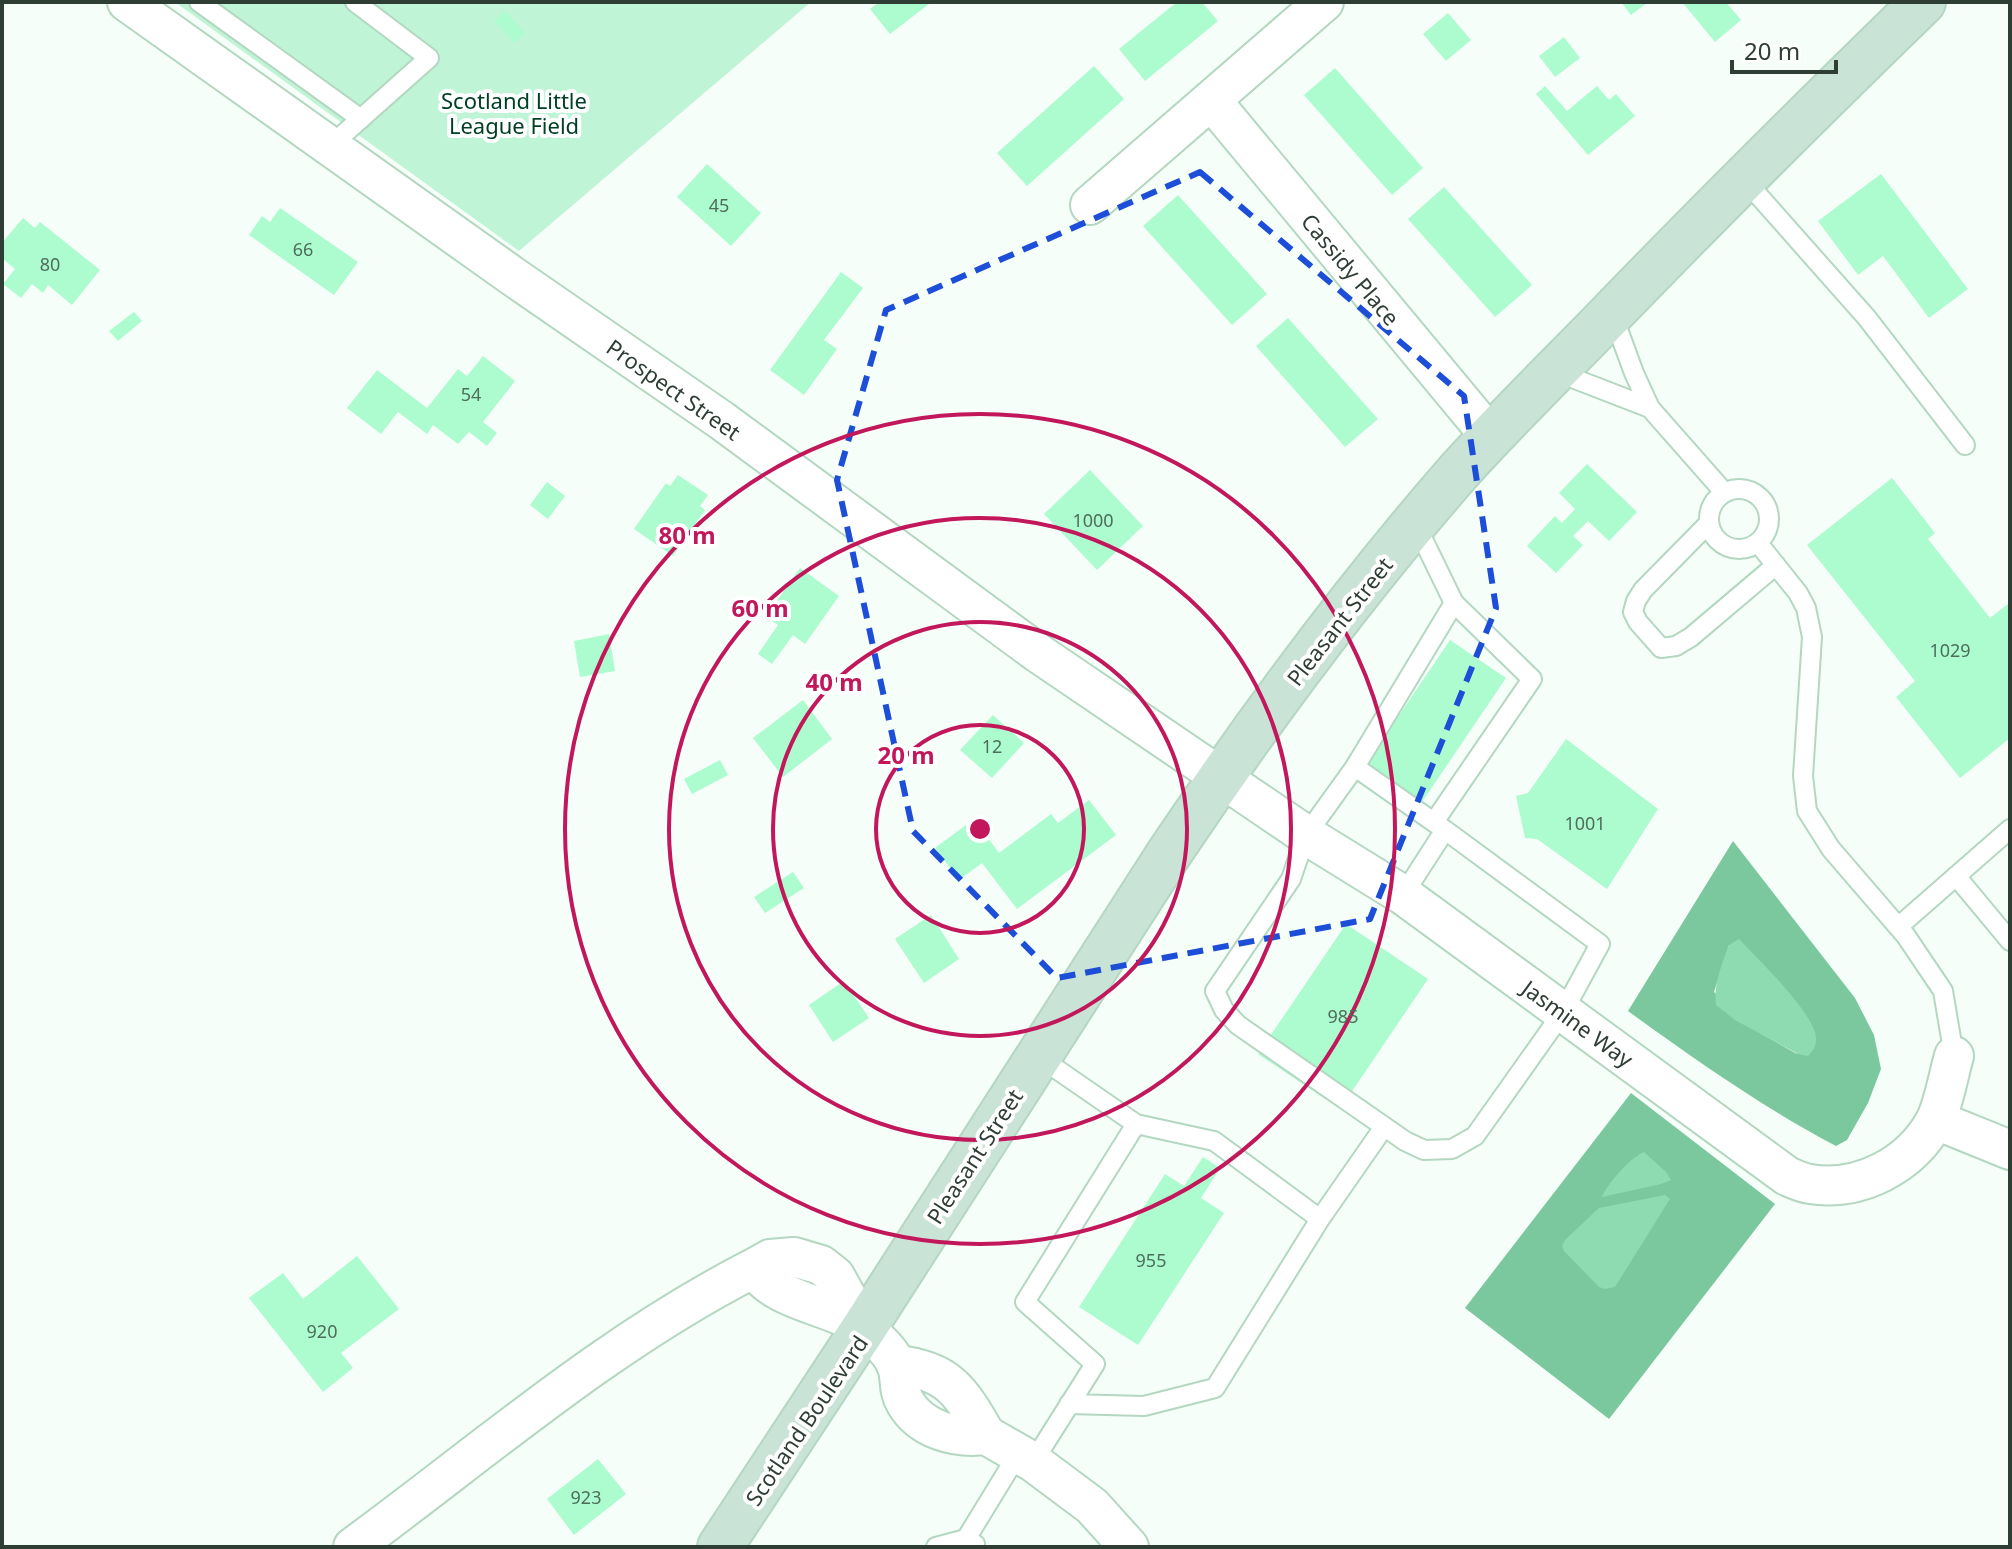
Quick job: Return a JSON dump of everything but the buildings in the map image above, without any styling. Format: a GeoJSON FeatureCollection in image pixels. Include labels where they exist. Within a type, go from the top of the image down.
{"type":"FeatureCollection","features":[{"type":"Feature","properties":{"kind":"main road","name":"Pleasant Street"},"geometry":{"type":"LineString","coordinates":[[864,1328],[1221,776],[1415,524],[1554,371],[1909,7]]}},
{"type":"Feature","properties":{"kind":"main road","name":"Scotland Boulevard"},"geometry":{"type":"LineString","coordinates":[[720,1547],[864,1328]]}},
{"type":"Feature","properties":{"kind":"street"},"geometry":{"type":"LineString","coordinates":[[1090,205],[1324,2]]}},
{"type":"Feature","properties":{"kind":"street","name":"Prospect Street"},"geometry":{"type":"LineString","coordinates":[[131,3],[329,147],[721,420],[1038,653],[1221,776]]}},
{"type":"Feature","properties":{"kind":"street","name":"Cassidy Place"},"geometry":{"type":"LineString","coordinates":[[1211,100],[1491,437]]}},
{"type":"Feature","properties":{"kind":"street","name":"Jasmine Way"},"geometry":{"type":"LineString","coordinates":[[1221,776],[1306,835],[1403,895],[1787,1176],[1810,1184],[1837,1185],[1863,1181],[1891,1169],[1916,1147],[1936,1120],[1954,1056]]}},
{"type":"Feature","properties":{"kind":"street"},"geometry":{"type":"LineString","coordinates":[[1936,1120],[2010,1150]]}},
{"type":"Feature","properties":{"kind":"street"},"geometry":{"type":"LineString","coordinates":[[353,1547],[584,1372],[676,1310],[770,1259],[794,1257],[821,1265],[835,1276],[864,1328]]}},
{"type":"Feature","properties":{"kind":"street","name":"Scotland Boulevard"},"geometry":{"type":"LineString","coordinates":[[864,1328],[896,1365],[904,1401],[917,1416],[934,1428],[955,1435],[986,1435],[1025,1458],[1092,1506],[1129,1547]]}},
{"type":"Feature","properties":{"kind":"lane"},"geometry":{"type":"LineString","coordinates":[[199,2],[361,119]]}},
{"type":"Feature","properties":{"kind":"lane"},"geometry":{"type":"LineString","coordinates":[[329,147],[429,58],[355,2]]}},
{"type":"Feature","properties":{"kind":"lane"},"geometry":{"type":"LineString","coordinates":[[1743,178],[1867,318],[1965,445]]}},
{"type":"Feature","properties":{"kind":"lane"},"geometry":{"type":"LineString","coordinates":[[1611,313],[1650,408],[1724,492]]}},
{"type":"Feature","properties":{"kind":"lane"},"geometry":{"type":"LineString","coordinates":[[1554,371],[1650,408]]}},
{"type":"Feature","properties":{"kind":"lane"},"geometry":{"type":"LineString","coordinates":[[1739,488],[1754,492],[1765,502],[1770,516],[1768,531],[1758,543],[1743,550],[1727,547],[1715,538],[1709,523],[1709,511],[1715,499],[1724,492],[1739,488]]}},
{"type":"Feature","properties":{"kind":"lane"},"geometry":{"type":"LineString","coordinates":[[1709,523],[1643,590],[1636,601],[1633,612],[1638,622],[1661,648],[1676,646],[1691,637],[1776,565]]}},
{"type":"Feature","properties":{"kind":"lane"},"geometry":{"type":"LineString","coordinates":[[1403,895],[1439,826],[1532,679],[1454,603],[1415,524]]}},
{"type":"Feature","properties":{"kind":"lane"},"geometry":{"type":"LineString","coordinates":[[1758,543],[1798,593],[1806,608],[1812,637],[1803,776],[1807,811],[1831,849],[1898,927],[1943,991],[1954,1056]]}},
{"type":"Feature","properties":{"kind":"lane"},"geometry":{"type":"LineString","coordinates":[[1355,767],[1600,944],[1563,1012],[1475,1136],[1452,1149],[1424,1150],[1384,1127],[1238,1025],[1224,1010],[1215,991],[1291,879],[1306,835],[1355,767],[1454,603]]}},
{"type":"Feature","properties":{"kind":"lane"},"geometry":{"type":"LineString","coordinates":[[1898,927],[2010,829]]}},
{"type":"Feature","properties":{"kind":"lane"},"geometry":{"type":"LineString","coordinates":[[1956,876],[2010,941]]}},
{"type":"Feature","properties":{"kind":"lane"},"geometry":{"type":"LineString","coordinates":[[1038,1056],[1136,1124],[1214,1141],[1320,1219]]}},
{"type":"Feature","properties":{"kind":"lane"},"geometry":{"type":"LineString","coordinates":[[936,1547],[972,1544],[1025,1458],[1069,1404],[1095,1364],[1025,1302],[1136,1124]]}},
{"type":"Feature","properties":{"kind":"lane"},"geometry":{"type":"LineString","coordinates":[[1069,1404],[1144,1406],[1215,1388],[1320,1219],[1384,1127]]}},
{"type":"Feature","properties":{"kind":"highlighted area"},"geometry":{"type":"Polygon","coordinates":[[[1200,172],[1464,396],[1496,608],[1370,919],[1057,978],[913,831],[837,480],[886,310],[1200,172]]]}},
{"type":"Feature","properties":{"kind":"green space","name":"Scotland Little League Field"},"geometry":{"type":"Polygon","coordinates":[[[175,2],[811,2],[519,251],[175,2]]]}},
{"type":"Feature","properties":{"kind":"shaded area"},"geometry":{"type":"Polygon","coordinates":[[[1733,841],[1855,998],[1874,1035],[1881,1069],[1868,1103],[1847,1140],[1836,1146],[1782,1116],[1628,1011],[1733,841]],[[1729,945],[1714,992],[1760,1033],[1797,1054],[1729,945]]]}},
{"type":"Feature","properties":{"kind":"shaded area"},"geometry":{"type":"Polygon","coordinates":[[[1739,939],[1807,1016],[1816,1039],[1814,1049],[1808,1056],[1798,1054],[1735,1020],[1716,1005],[1717,982],[1729,945],[1739,939]]]}},
{"type":"Feature","properties":{"kind":"shaded area"},"geometry":{"type":"Polygon","coordinates":[[[1631,1093],[1775,1204],[1609,1419],[1465,1308],[1631,1093]]]}},
{"type":"Feature","properties":{"kind":"shaded area"},"geometry":{"type":"Polygon","coordinates":[[[1644,1152],[1671,1180],[1602,1197],[1620,1172],[1644,1152]]]}},
{"type":"Feature","properties":{"kind":"shaded area"},"geometry":{"type":"Polygon","coordinates":[[[1665,1195],[1670,1199],[1615,1287],[1599,1287],[1564,1251],[1562,1246],[1565,1240],[1599,1208],[1665,1195]]]}}]}
